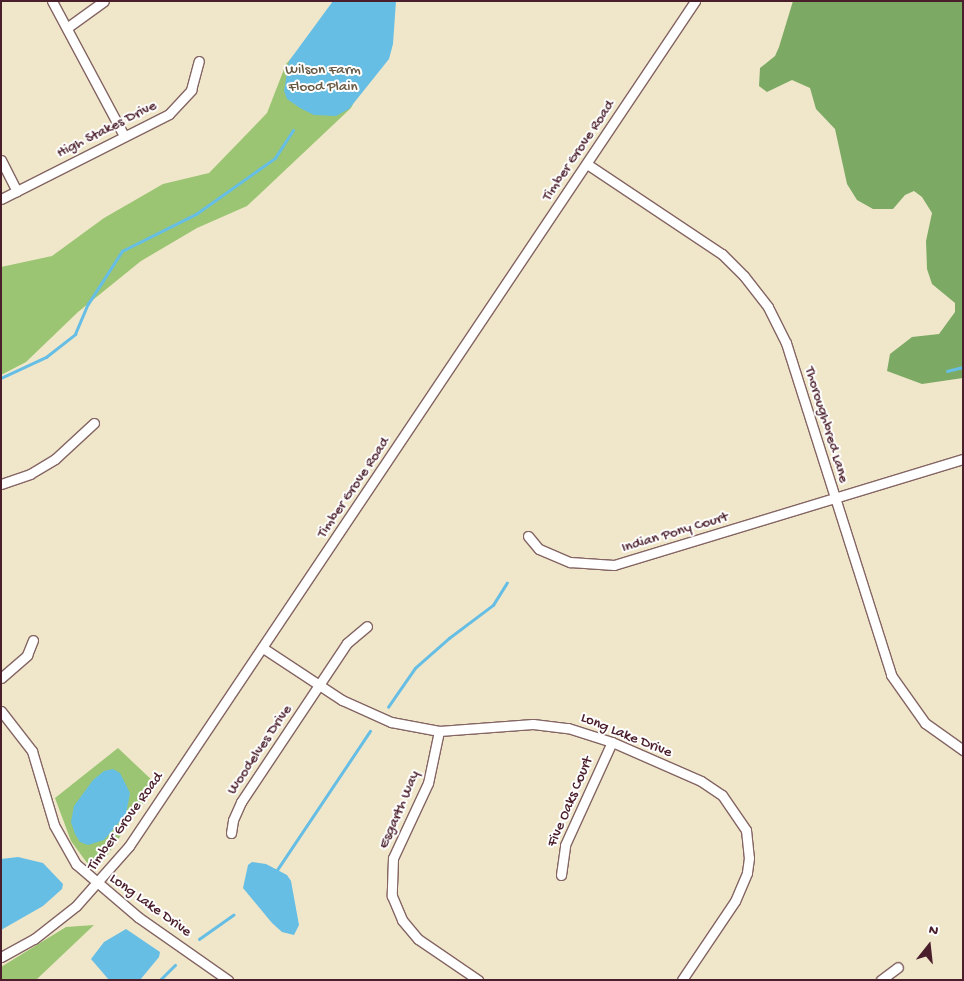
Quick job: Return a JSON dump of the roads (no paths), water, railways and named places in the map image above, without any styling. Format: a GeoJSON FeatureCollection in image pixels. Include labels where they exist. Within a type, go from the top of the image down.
{"type":"FeatureCollection","features":[{"type":"Feature","properties":{"kind":"street"},"geometry":{"type":"LineString","coordinates":[[52,1],[68,27],[124,136]]}},
{"type":"Feature","properties":{"kind":"street"},"geometry":{"type":"LineString","coordinates":[[68,27],[104,1]]}},
{"type":"Feature","properties":{"kind":"street","name":"Timber Grove Road"},"geometry":{"type":"LineString","coordinates":[[1,957],[57,922],[97,885],[129,846],[695,1]]}},
{"type":"Feature","properties":{"kind":"street","name":"High Stakes Drive"},"geometry":{"type":"LineString","coordinates":[[1,199],[178,107],[191,90],[199,61]]}},
{"type":"Feature","properties":{"kind":"street"},"geometry":{"type":"LineString","coordinates":[[1,160],[17,191]]}},
{"type":"Feature","properties":{"kind":"street","name":"Thoroughbred Lane"},"geometry":{"type":"LineString","coordinates":[[587,164],[715,250],[758,292],[786,343],[891,675],[925,723],[963,750]]}},
{"type":"Feature","properties":{"kind":"street"},"geometry":{"type":"LineString","coordinates":[[1,484],[30,474],[55,459],[94,423]]}},
{"type":"Feature","properties":{"kind":"street","name":"Indian Pony Court"},"geometry":{"type":"LineString","coordinates":[[528,536],[539,549],[558,558],[603,566],[648,557],[963,459]]}},
{"type":"Feature","properties":{"kind":"street","name":"Woodelves Drive"},"geometry":{"type":"LineString","coordinates":[[231,833],[233,820],[241,802],[347,643],[367,626]]}},
{"type":"Feature","properties":{"kind":"street"},"geometry":{"type":"LineString","coordinates":[[1,678],[27,655],[33,640]]}},
{"type":"Feature","properties":{"kind":"street","name":"Long Lake Drive"},"geometry":{"type":"LineString","coordinates":[[263,648],[320,685],[378,718],[439,731],[545,725],[580,730],[612,742],[712,788],[731,804],[746,830],[750,858],[743,887],[682,980]]}},
{"type":"Feature","properties":{"kind":"street","name":"Long Lake Drive"},"geometry":{"type":"LineString","coordinates":[[1,711],[32,751],[62,843],[76,864],[97,885],[228,980]]}},
{"type":"Feature","properties":{"kind":"street","name":"Esgarth Way"},"geometry":{"type":"LineString","coordinates":[[439,731],[428,784],[393,858],[392,896],[402,920],[418,939],[478,980]]}},
{"type":"Feature","properties":{"kind":"street","name":"Five Oaks Court"},"geometry":{"type":"LineString","coordinates":[[561,875],[565,845],[612,742]]}},
{"type":"Feature","properties":{"kind":"street"},"geometry":{"type":"LineString","coordinates":[[881,980],[898,967]]}},
{"type":"Feature","properties":{"kind":"water"},"geometry":{"type":"Polygon","coordinates":[[[333,1],[396,1],[393,44],[389,59],[349,109],[336,116],[314,115],[287,99],[284,91],[289,61],[333,1]]]}},
{"type":"Feature","properties":{"kind":"water"},"geometry":{"type":"Polygon","coordinates":[[[113,769],[120,773],[130,793],[126,814],[104,840],[88,845],[80,842],[71,822],[74,806],[93,780],[104,771],[113,769]]]}},
{"type":"Feature","properties":{"kind":"water"},"geometry":{"type":"Polygon","coordinates":[[[18,857],[43,863],[63,884],[62,889],[43,906],[1,930],[1,859],[18,857]]]}},
{"type":"Feature","properties":{"kind":"water"},"geometry":{"type":"Polygon","coordinates":[[[252,862],[266,864],[287,875],[291,881],[299,925],[294,935],[282,932],[272,923],[243,888],[248,865],[252,862]]]}},
{"type":"Feature","properties":{"kind":"water"},"geometry":{"type":"Polygon","coordinates":[[[126,929],[160,952],[159,957],[140,980],[109,980],[91,959],[104,942],[126,929]]]}},
{"type":"Feature","properties":{"kind":"waterway"},"geometry":{"type":"LineString","coordinates":[[1,378],[46,357],[75,334],[88,304],[122,251],[196,214],[275,158],[293,130]]}},
{"type":"Feature","properties":{"kind":"waterway"},"geometry":{"type":"LineString","coordinates":[[947,371],[963,367]]}},
{"type":"Feature","properties":{"kind":"waterway"},"geometry":{"type":"LineString","coordinates":[[388,707],[415,668],[449,638],[493,605],[507,583]]}},
{"type":"Feature","properties":{"kind":"waterway"},"geometry":{"type":"LineString","coordinates":[[277,870],[370,731]]}},
{"type":"Feature","properties":{"kind":"waterway"},"geometry":{"type":"LineString","coordinates":[[199,939],[233,915]]}},
{"type":"Feature","properties":{"kind":"waterway"},"geometry":{"type":"LineString","coordinates":[[160,980],[175,965]]}},
{"type":"Feature","properties":{"kind":"park label","name":"Wilson Farm Flood Plain"},"geometry":{"type":"Point","coordinates":[323,78]}}]}
